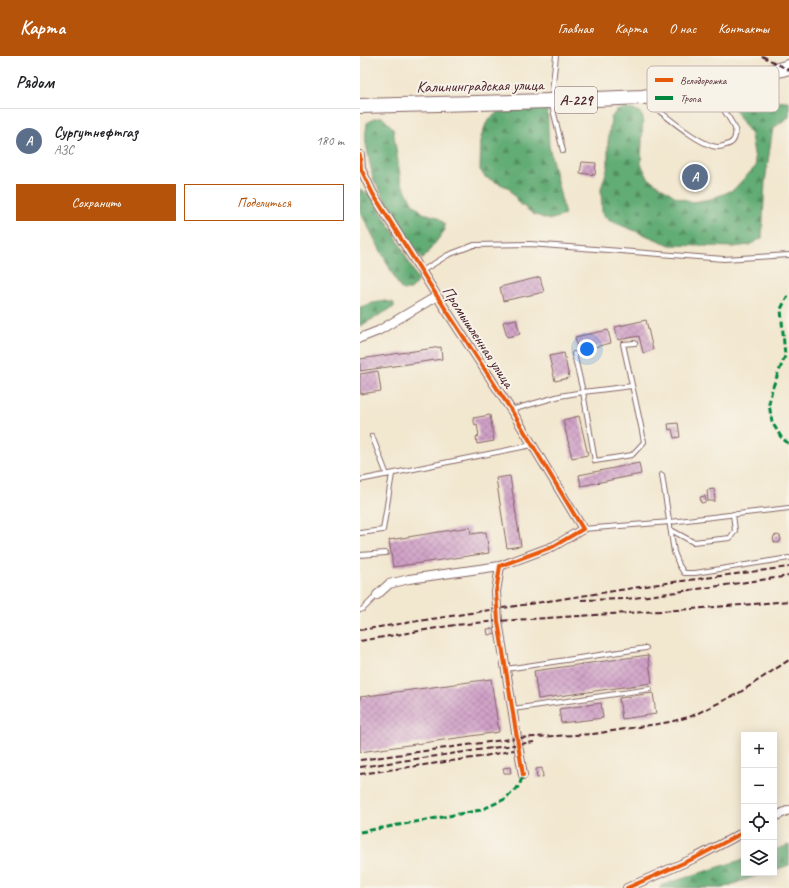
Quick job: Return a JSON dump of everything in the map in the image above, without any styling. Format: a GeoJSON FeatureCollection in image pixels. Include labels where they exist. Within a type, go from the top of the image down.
{"type":"FeatureCollection","features":[{"type":"Feature","properties":{"kind":"highway","name":"Калининградская улица"},"geometry":{"type":"LineString","coordinates":[[779,70],[789,67]]}},
{"type":"Feature","properties":{"kind":"highway","name":"Калининградская улица"},"geometry":{"type":"LineString","coordinates":[[360,106],[551,102],[647,97]]}},
{"type":"Feature","properties":{"kind":"street","name":"Промышленная улица"},"geometry":{"type":"LineString","coordinates":[[360,154],[361,170],[373,194],[533,445],[583,529]]}},
{"type":"Feature","properties":{"kind":"street"},"geometry":{"type":"LineString","coordinates":[[360,338],[378,331],[437,296]]}},
{"type":"Feature","properties":{"kind":"street"},"geometry":{"type":"LineString","coordinates":[[376,595],[389,584],[409,579],[500,566],[554,546],[583,529]]}},
{"type":"Feature","properties":{"kind":"street"},"geometry":{"type":"LineString","coordinates":[[500,566],[496,592],[498,621],[523,775]]}},
{"type":"Feature","properties":{"kind":"street"},"geometry":{"type":"LineString","coordinates":[[777,816],[789,810]]}},
{"type":"Feature","properties":{"kind":"street"},"geometry":{"type":"LineString","coordinates":[[627,888],[697,857],[741,834]]}},
{"type":"Feature","properties":{"kind":"lane"},"geometry":{"type":"LineString","coordinates":[[556,56],[551,102],[563,151]]}},
{"type":"Feature","properties":{"kind":"lane"},"geometry":{"type":"LineString","coordinates":[[642,98],[647,102]]}},
{"type":"Feature","properties":{"kind":"lane"},"geometry":{"type":"LineString","coordinates":[[661,112],[690,134],[707,144],[718,147],[729,145],[733,142],[736,135],[735,128],[725,112]]}},
{"type":"Feature","properties":{"kind":"lane"},"geometry":{"type":"LineString","coordinates":[[422,272],[448,255],[474,245],[530,244],[724,259],[789,255]]}},
{"type":"Feature","properties":{"kind":"lane"},"geometry":{"type":"LineString","coordinates":[[574,354],[583,392],[595,461],[632,455],[644,442],[623,344],[636,343]]}},
{"type":"Feature","properties":{"kind":"lane"},"geometry":{"type":"LineString","coordinates":[[511,410],[560,396],[632,386]]}},
{"type":"Feature","properties":{"kind":"lane"},"geometry":{"type":"LineString","coordinates":[[360,533],[383,530],[389,474],[372,436]]}},
{"type":"Feature","properties":{"kind":"lane"},"geometry":{"type":"LineString","coordinates":[[360,480],[533,445]]}},
{"type":"Feature","properties":{"kind":"lane"},"geometry":{"type":"LineString","coordinates":[[662,475],[674,552],[684,573],[695,573],[789,558]]}},
{"type":"Feature","properties":{"kind":"lane"},"geometry":{"type":"LineString","coordinates":[[583,529],[670,522],[789,508]]}},
{"type":"Feature","properties":{"kind":"lane"},"geometry":{"type":"LineString","coordinates":[[671,530],[693,542],[730,538],[735,532],[733,514]]}},
{"type":"Feature","properties":{"kind":"lane"},"geometry":{"type":"LineString","coordinates":[[360,555],[386,553]]}},
{"type":"Feature","properties":{"kind":"lane"},"geometry":{"type":"LineString","coordinates":[[360,610],[363,609],[376,595]]}},
{"type":"Feature","properties":{"kind":"lane"},"geometry":{"type":"LineString","coordinates":[[506,669],[646,648]]}},
{"type":"Feature","properties":{"kind":"lane"},"geometry":{"type":"LineString","coordinates":[[513,709],[650,689]]}},
{"type":"Feature","properties":{"kind":"green space"},"geometry":{"type":"Polygon","coordinates":[[[779,101],[789,101],[789,117],[775,127],[772,134],[765,182],[762,238],[749,245],[733,247],[670,245],[608,220],[602,214],[601,189],[608,166],[608,142],[611,118],[616,111],[624,108],[639,111],[643,118],[641,164],[648,178],[676,197],[693,202],[711,199],[733,190],[756,166],[751,135],[737,112],[779,112],[779,101]]]}},
{"type":"Feature","properties":{"kind":"green space"},"geometry":{"type":"Polygon","coordinates":[[[547,105],[549,146],[565,215],[549,220],[533,214],[519,203],[509,188],[485,177],[480,170],[481,137],[487,121],[498,112],[547,105]]]}},
{"type":"Feature","properties":{"kind":"green space"},"geometry":{"type":"Polygon","coordinates":[[[382,117],[393,128],[401,182],[412,202],[423,213],[438,217],[444,223],[445,230],[423,259],[411,248],[373,178],[365,139],[367,123],[382,117]]]}},
{"type":"Feature","properties":{"kind":"green space"},"geometry":{"type":"Polygon","coordinates":[[[360,189],[372,196],[395,235],[418,280],[411,290],[404,290],[400,288],[360,211],[360,189]]]}},
{"type":"Feature","properties":{"kind":"green space"},"geometry":{"type":"Polygon","coordinates":[[[385,301],[394,303],[394,307],[360,326],[360,307],[385,301]]]}},
{"type":"Feature","properties":{"kind":"green space"},"geometry":{"type":"Polygon","coordinates":[[[789,845],[789,865],[777,869],[777,849],[789,845]]]}},
{"type":"Feature","properties":{"kind":"green space"},"geometry":{"type":"Polygon","coordinates":[[[741,860],[741,876],[756,876],[722,888],[659,888],[662,885],[741,860]]]}},
{"type":"Feature","properties":{"kind":"building"},"geometry":{"type":"Polygon","coordinates":[[[582,162],[596,163],[595,175],[580,173],[582,162]]]}},
{"type":"Feature","properties":{"kind":"building"},"geometry":{"type":"Polygon","coordinates":[[[705,171],[706,180],[686,182],[685,174],[705,171]]]}},
{"type":"Feature","properties":{"kind":"building"},"geometry":{"type":"Polygon","coordinates":[[[540,277],[544,292],[503,301],[500,287],[540,277]]]}},
{"type":"Feature","properties":{"kind":"building"},"geometry":{"type":"Polygon","coordinates":[[[516,319],[520,334],[507,337],[503,322],[516,319]]]}},
{"type":"Feature","properties":{"kind":"building"},"geometry":{"type":"Polygon","coordinates":[[[646,320],[653,350],[643,353],[639,336],[618,340],[615,327],[646,320]]]}},
{"type":"Feature","properties":{"kind":"building"},"geometry":{"type":"Polygon","coordinates":[[[608,330],[611,343],[578,351],[575,337],[608,330]]]}},
{"type":"Feature","properties":{"kind":"building"},"geometry":{"type":"Polygon","coordinates":[[[441,347],[442,359],[360,371],[360,359],[441,347]]]}},
{"type":"Feature","properties":{"kind":"building"},"geometry":{"type":"Polygon","coordinates":[[[564,353],[569,378],[555,381],[549,356],[564,353]]]}},
{"type":"Feature","properties":{"kind":"building"},"geometry":{"type":"Polygon","coordinates":[[[378,371],[381,391],[360,394],[360,374],[378,371]]]}},
{"type":"Feature","properties":{"kind":"building"},"geometry":{"type":"Polygon","coordinates":[[[490,415],[494,441],[477,444],[476,437],[479,436],[477,424],[475,425],[473,418],[490,415]]]}},
{"type":"Feature","properties":{"kind":"building"},"geometry":{"type":"Polygon","coordinates":[[[579,416],[588,455],[572,458],[563,420],[579,416]]]}},
{"type":"Feature","properties":{"kind":"building"},"geometry":{"type":"Polygon","coordinates":[[[678,423],[680,437],[674,438],[672,429],[669,430],[668,424],[678,423]]]}},
{"type":"Feature","properties":{"kind":"building"},"geometry":{"type":"Polygon","coordinates":[[[639,463],[641,474],[581,486],[579,475],[639,463]]]}},
{"type":"Feature","properties":{"kind":"building"},"geometry":{"type":"Polygon","coordinates":[[[510,476],[521,546],[507,548],[496,478],[510,476]]]}},
{"type":"Feature","properties":{"kind":"building"},"geometry":{"type":"Polygon","coordinates":[[[714,489],[715,501],[708,501],[707,490],[714,489]]]}},
{"type":"Feature","properties":{"kind":"building"},"geometry":{"type":"Polygon","coordinates":[[[705,496],[706,502],[701,503],[700,497],[705,496]]]}},
{"type":"Feature","properties":{"kind":"building"},"geometry":{"type":"Polygon","coordinates":[[[470,527],[471,534],[486,532],[489,553],[393,567],[389,540],[470,527]]]}},
{"type":"Feature","properties":{"kind":"building"},"geometry":{"type":"Polygon","coordinates":[[[775,535],[779,535],[781,539],[779,543],[775,543],[773,541],[773,537],[775,535]]]}},
{"type":"Feature","properties":{"kind":"building"},"geometry":{"type":"Polygon","coordinates":[[[495,628],[496,633],[488,635],[487,629],[495,628]]]}},
{"type":"Feature","properties":{"kind":"building"},"geometry":{"type":"Polygon","coordinates":[[[648,655],[652,683],[538,699],[534,671],[648,655]]]}},
{"type":"Feature","properties":{"kind":"building"},"geometry":{"type":"Polygon","coordinates":[[[491,679],[499,732],[360,752],[360,697],[491,679]]]}},
{"type":"Feature","properties":{"kind":"building"},"geometry":{"type":"Polygon","coordinates":[[[653,693],[656,714],[622,719],[619,698],[653,693]]]}},
{"type":"Feature","properties":{"kind":"building"},"geometry":{"type":"Polygon","coordinates":[[[601,703],[603,718],[561,723],[559,709],[601,703]]]}},
{"type":"Feature","properties":{"kind":"building"},"geometry":{"type":"Polygon","coordinates":[[[510,767],[511,773],[504,773],[503,768],[510,767]]]}},
{"type":"Feature","properties":{"kind":"building"},"geometry":{"type":"Polygon","coordinates":[[[542,768],[543,777],[537,778],[536,769],[542,768]]]}},
{"type":"Feature","properties":{"kind":"railway"},"geometry":{"type":"LineString","coordinates":[[762,56],[789,70]]}},
{"type":"Feature","properties":{"kind":"railway"},"geometry":{"type":"LineString","coordinates":[[360,630],[659,584],[789,567]]}},
{"type":"Feature","properties":{"kind":"railway"},"geometry":{"type":"LineString","coordinates":[[581,600],[627,599],[789,576]]}},
{"type":"Feature","properties":{"kind":"railway"},"geometry":{"type":"LineString","coordinates":[[360,641],[455,625],[789,601]]}},
{"type":"Feature","properties":{"kind":"railway"},"geometry":{"type":"LineString","coordinates":[[360,760],[517,738],[593,734],[670,722],[692,716],[739,693],[789,660]]}},
{"type":"Feature","properties":{"kind":"railway"},"geometry":{"type":"LineString","coordinates":[[360,767],[534,742]]}},
{"type":"Feature","properties":{"kind":"railway"},"geometry":{"type":"LineString","coordinates":[[360,774],[480,757],[514,750]]}},
{"type":"Feature","properties":{"kind":"marked path"},"geometry":{"type":"LineString","coordinates":[[789,297],[787,297],[781,309],[785,356],[772,389],[769,404],[772,422],[781,437],[789,444]]}},
{"type":"Feature","properties":{"kind":"marked path"},"geometry":{"type":"LineString","coordinates":[[360,832],[481,810],[505,799],[519,786],[523,775]]}},
{"type":"Feature","properties":{"kind":"cycle path"},"geometry":{"type":"LineString","coordinates":[[360,155],[361,169],[373,194],[515,416],[583,529],[554,546],[500,566],[496,592],[498,621],[523,775]]}},
{"type":"Feature","properties":{"kind":"cycle path"},"geometry":{"type":"LineString","coordinates":[[627,888],[697,857],[741,834]]}},
{"type":"Feature","properties":{"kind":"place","name":"Сургутнефтгаз"},"geometry":{"type":"Point","coordinates":[695,177]}}]}
